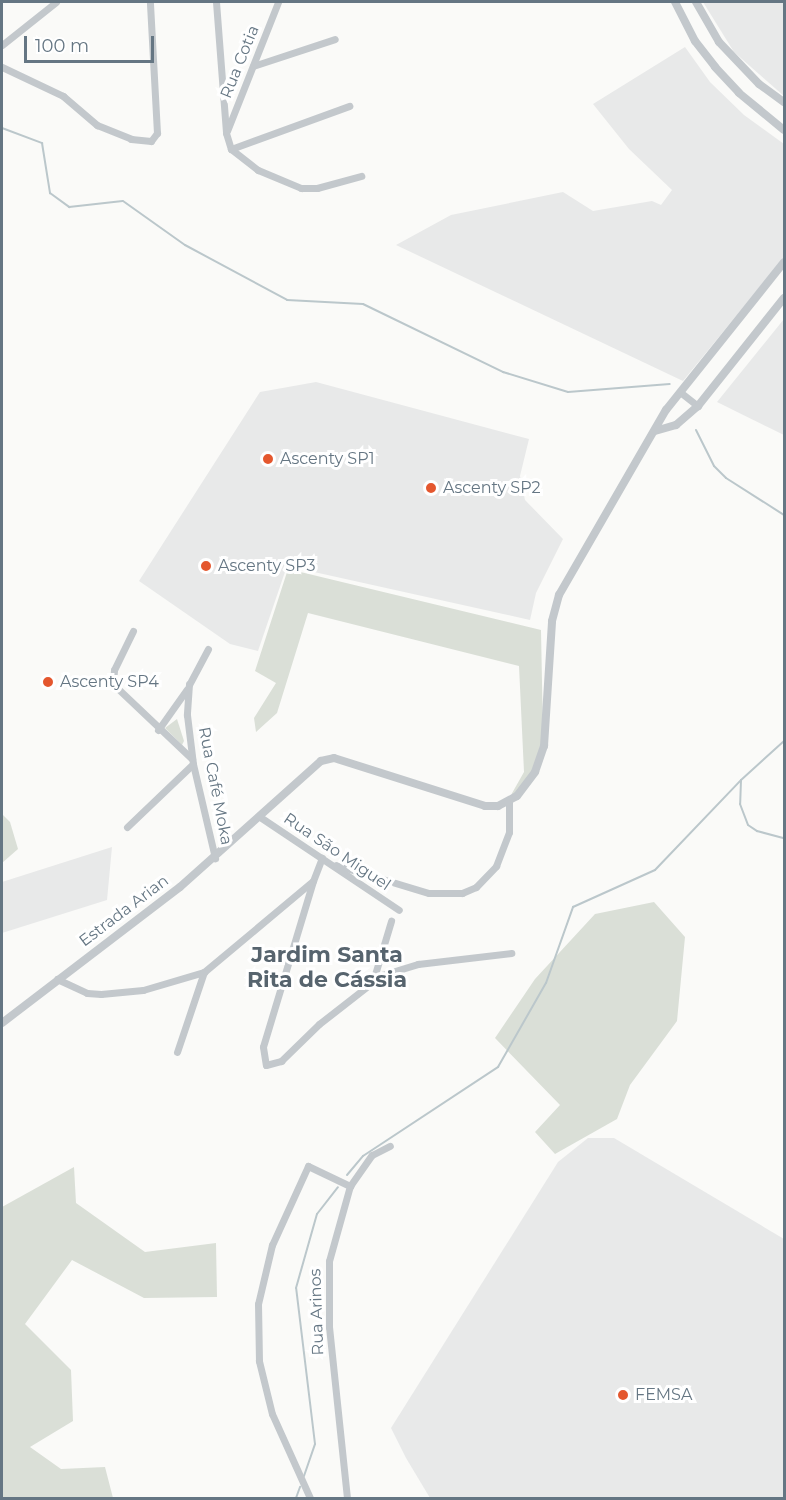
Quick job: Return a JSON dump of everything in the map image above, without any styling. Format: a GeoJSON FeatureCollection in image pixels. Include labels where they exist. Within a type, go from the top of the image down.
{"type":"FeatureCollection","features":[{"type":"Feature","properties":{"kind":"street"},"geometry":{"type":"LineString","coordinates":[[2,45],[56,2]]}},
{"type":"Feature","properties":{"kind":"street"},"geometry":{"type":"LineString","coordinates":[[2,67],[63,96],[87,120],[131,139],[144,142],[156,138],[150,2]]}},
{"type":"Feature","properties":{"kind":"street"},"geometry":{"type":"LineString","coordinates":[[216,2],[226,133],[231,149],[265,174],[301,188],[317,188],[361,176]]}},
{"type":"Feature","properties":{"kind":"street","name":"Rua Cotia"},"geometry":{"type":"LineString","coordinates":[[226,133],[278,2]]}},
{"type":"Feature","properties":{"kind":"street"},"geometry":{"type":"LineString","coordinates":[[675,2],[695,40],[715,67],[739,93],[784,130]]}},
{"type":"Feature","properties":{"kind":"street"},"geometry":{"type":"LineString","coordinates":[[696,2],[719,42],[759,84],[784,102]]}},
{"type":"Feature","properties":{"kind":"street"},"geometry":{"type":"LineString","coordinates":[[253,66],[335,39]]}},
{"type":"Feature","properties":{"kind":"street"},"geometry":{"type":"LineString","coordinates":[[231,149],[349,106]]}},
{"type":"Feature","properties":{"kind":"street"},"geometry":{"type":"LineString","coordinates":[[336,865],[429,893],[462,893],[476,887],[496,866],[509,832],[509,802],[526,786],[541,760],[549,712],[554,607],[630,467],[680,392],[784,262]]}},
{"type":"Feature","properties":{"kind":"street"},"geometry":{"type":"LineString","coordinates":[[656,431],[676,425],[698,406],[784,298]]}},
{"type":"Feature","properties":{"kind":"street"},"geometry":{"type":"LineString","coordinates":[[680,392],[698,406]]}},
{"type":"Feature","properties":{"kind":"street"},"geometry":{"type":"LineString","coordinates":[[127,827],[192,761],[113,684],[114,670],[133,631]]}},
{"type":"Feature","properties":{"kind":"street","name":"Rua Café Moka"},"geometry":{"type":"LineString","coordinates":[[158,730],[189,684],[208,649]]}},
{"type":"Feature","properties":{"kind":"street","name":"Rua Café Moka"},"geometry":{"type":"LineString","coordinates":[[189,684],[187,715],[192,761],[215,858]]}},
{"type":"Feature","properties":{"kind":"street","name":"Estrada Arian"},"geometry":{"type":"LineString","coordinates":[[2,1023],[215,858],[314,766],[334,758],[484,806],[509,802]]}},
{"type":"Feature","properties":{"kind":"street","name":"Rua São Miguel"},"geometry":{"type":"LineString","coordinates":[[260,817],[336,865],[399,910]]}},
{"type":"Feature","properties":{"kind":"street"},"geometry":{"type":"LineString","coordinates":[[322,858],[263,1047],[262,1062],[275,1065],[319,1024],[373,981],[418,964],[511,954]]}},
{"type":"Feature","properties":{"kind":"street"},"geometry":{"type":"LineString","coordinates":[[57,979],[87,993],[110,994],[142,990],[204,972],[314,881]]}},
{"type":"Feature","properties":{"kind":"street"},"geometry":{"type":"LineString","coordinates":[[373,981],[391,921]]}},
{"type":"Feature","properties":{"kind":"street"},"geometry":{"type":"LineString","coordinates":[[177,1053],[204,972]]}},
{"type":"Feature","properties":{"kind":"street","name":"Rua Arinos"},"geometry":{"type":"LineString","coordinates":[[347,1498],[327,1287],[333,1243],[350,1186],[372,1155],[390,1146]]}},
{"type":"Feature","properties":{"kind":"street"},"geometry":{"type":"LineString","coordinates":[[310,1498],[272,1414],[261,1369],[258,1334],[264,1272],[287,1207],[308,1166],[350,1186]]}},
{"type":"Feature","properties":{"kind":"shaded area"},"geometry":{"type":"Polygon","coordinates":[[[703,2],[784,2],[784,96],[734,52],[703,2]]]}},
{"type":"Feature","properties":{"kind":"shaded area"},"geometry":{"type":"Polygon","coordinates":[[[685,47],[710,82],[744,115],[784,144],[784,257],[683,381],[396,245],[451,215],[563,192],[593,211],[652,201],[661,205],[672,190],[629,149],[593,104],[685,47]]]}},
{"type":"Feature","properties":{"kind":"shaded area"},"geometry":{"type":"Polygon","coordinates":[[[784,319],[784,435],[717,402],[784,319]]]}},
{"type":"Feature","properties":{"kind":"shaded area"},"geometry":{"type":"Polygon","coordinates":[[[316,382],[529,439],[520,476],[525,500],[563,539],[536,593],[530,620],[287,566],[258,651],[230,644],[139,581],[260,392],[316,382]]]}},
{"type":"Feature","properties":{"kind":"shaded area"},"geometry":{"type":"Polygon","coordinates":[[[288,569],[541,630],[543,734],[535,767],[516,793],[511,795],[524,772],[519,666],[308,613],[277,713],[256,732],[254,718],[276,683],[255,671],[288,569]]]}},
{"type":"Feature","properties":{"kind":"shaded area"},"geometry":{"type":"Polygon","coordinates":[[[177,719],[184,741],[182,745],[165,728],[177,719]]]}},
{"type":"Feature","properties":{"kind":"shaded area"},"geometry":{"type":"Polygon","coordinates":[[[2,814],[10,822],[18,849],[2,863],[2,814]]]}},
{"type":"Feature","properties":{"kind":"shaded area"},"geometry":{"type":"Polygon","coordinates":[[[112,847],[107,900],[2,933],[2,882],[112,847]]]}},
{"type":"Feature","properties":{"kind":"shaded area"},"geometry":{"type":"Polygon","coordinates":[[[654,902],[685,937],[677,1021],[630,1085],[617,1119],[555,1154],[535,1132],[560,1105],[495,1038],[535,979],[595,914],[654,902]]]}},
{"type":"Feature","properties":{"kind":"shaded area","name":"FEMSA"},"geometry":{"type":"Polygon","coordinates":[[[588,1138],[614,1138],[784,1239],[784,1498],[430,1498],[406,1458],[391,1428],[558,1162],[588,1138]]]}},
{"type":"Feature","properties":{"kind":"shaded area"},"geometry":{"type":"Polygon","coordinates":[[[74,1167],[76,1203],[145,1252],[216,1243],[217,1297],[144,1298],[72,1260],[25,1324],[71,1370],[73,1421],[30,1447],[61,1469],[105,1467],[113,1498],[2,1498],[2,1207],[74,1167]]]}},
{"type":"Feature","properties":{"kind":"waterway"},"geometry":{"type":"LineString","coordinates":[[2,128],[42,143],[50,193],[69,207],[123,201],[185,245],[287,300],[363,304],[503,372],[568,392],[670,384]]}},
{"type":"Feature","properties":{"kind":"waterway"},"geometry":{"type":"LineString","coordinates":[[696,430],[714,466],[726,478],[784,515]]}},
{"type":"Feature","properties":{"kind":"waterway"},"geometry":{"type":"LineString","coordinates":[[784,741],[741,780],[740,804],[748,825],[757,831],[784,838]]}},
{"type":"Feature","properties":{"kind":"waterway"},"geometry":{"type":"LineString","coordinates":[[347,1175],[363,1156],[498,1067],[546,983],[573,907],[655,870],[741,780]]}},
{"type":"Feature","properties":{"kind":"waterway"},"geometry":{"type":"LineString","coordinates":[[304,1476],[315,1444],[296,1288],[317,1214],[338,1187]]}},
{"type":"Feature","properties":{"kind":"waterway"},"geometry":{"type":"LineString","coordinates":[[296,1498],[300,1487]]}},
{"type":"Feature","properties":{"kind":"place","name":"Ascenty SP1"},"geometry":{"type":"Point","coordinates":[268,459]}},
{"type":"Feature","properties":{"kind":"place","name":"Ascenty SP2"},"geometry":{"type":"Point","coordinates":[431,488]}},
{"type":"Feature","properties":{"kind":"place","name":"Ascenty SP3"},"geometry":{"type":"Point","coordinates":[206,566]}},
{"type":"Feature","properties":{"kind":"place","name":"Ascenty SP4"},"geometry":{"type":"Point","coordinates":[48,682]}},
{"type":"Feature","properties":{"kind":"place","name":"FEMSA"},"geometry":{"type":"Point","coordinates":[623,1395]}},
{"type":"Feature","properties":{"kind":"district","name":"Jardim Santa Rita de Cássia"},"geometry":{"type":"Point","coordinates":[327,966]}}]}
